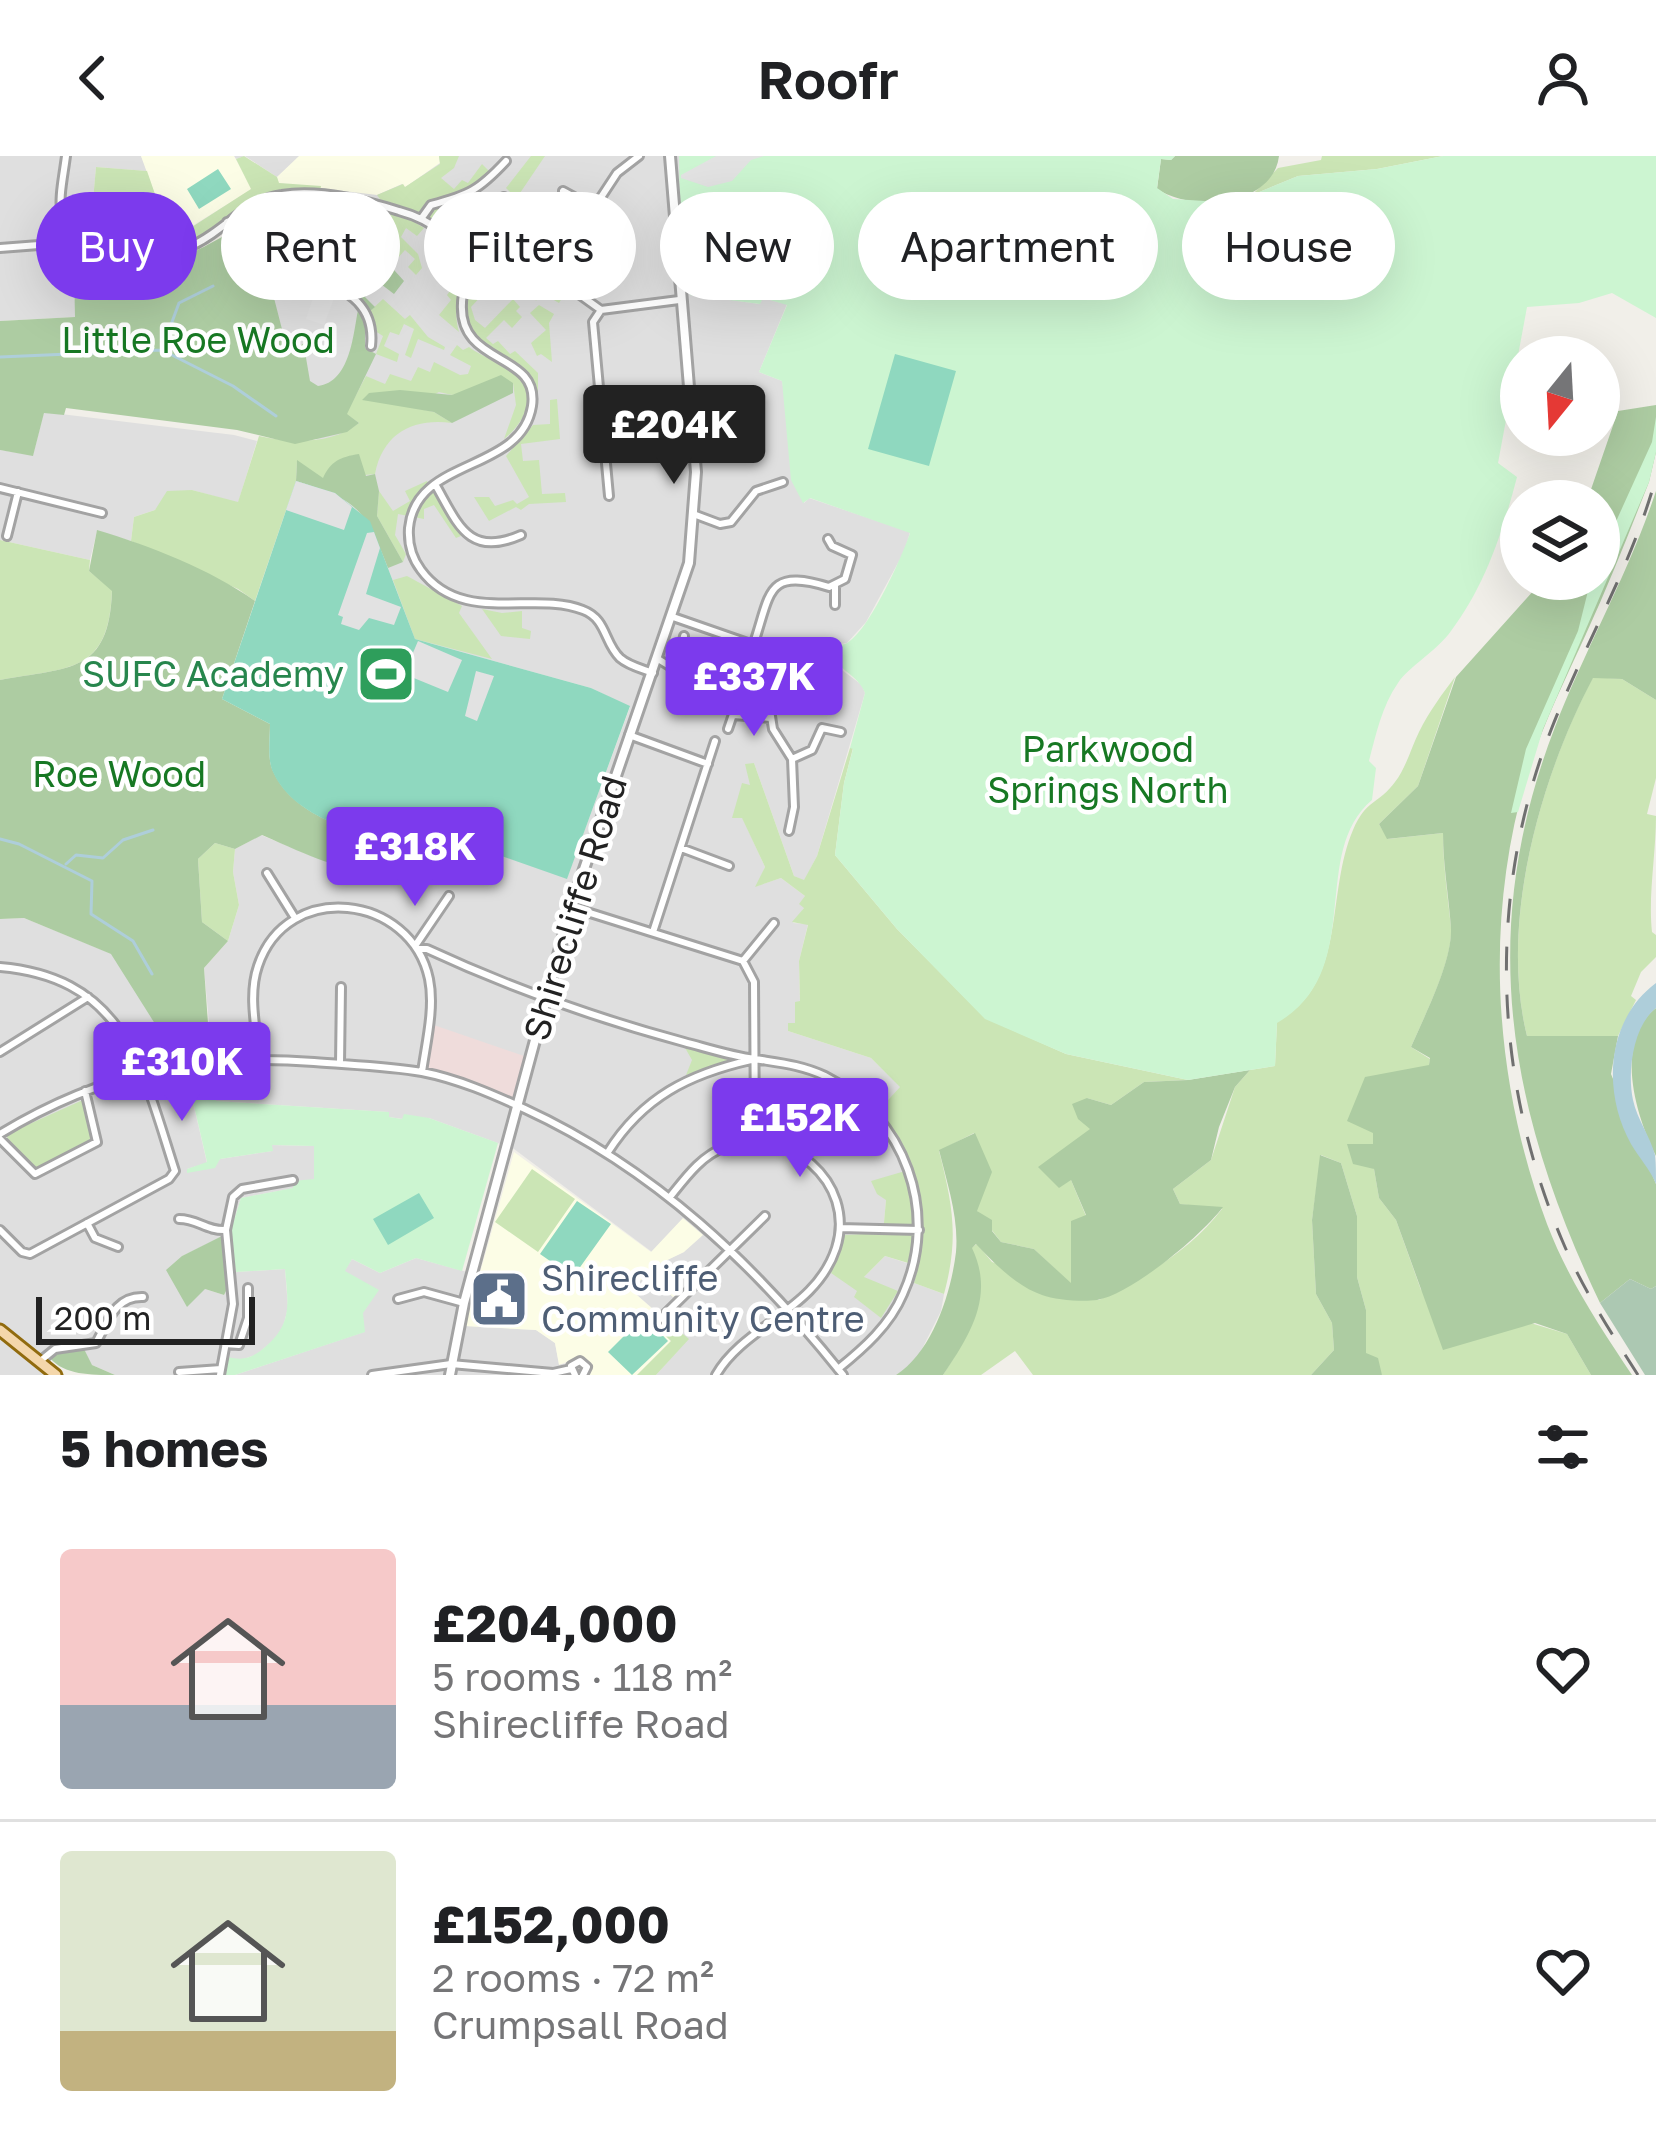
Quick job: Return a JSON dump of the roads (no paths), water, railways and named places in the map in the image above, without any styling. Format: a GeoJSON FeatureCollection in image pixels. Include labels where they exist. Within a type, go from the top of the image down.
{"type":"FeatureCollection","features":[{"type":"Feature","properties":{"kind":"main road"},"geometry":{"type":"LineString","coordinates":[[0,1330],[56,1375]]}},
{"type":"Feature","properties":{"kind":"street"},"geometry":{"type":"LineString","coordinates":[[61,192],[66,156]]}},
{"type":"Feature","properties":{"kind":"street"},"geometry":{"type":"LineString","coordinates":[[563,191],[594,208],[616,172],[639,156]]}},
{"type":"Feature","properties":{"kind":"street","name":"Shirecliffe Road"},"geometry":{"type":"LineString","coordinates":[[670,156],[673,192]]}},
{"type":"Feature","properties":{"kind":"street"},"geometry":{"type":"LineString","coordinates":[[471,192],[506,161]]}},
{"type":"Feature","properties":{"kind":"street"},"geometry":{"type":"LineString","coordinates":[[400,213],[422,219],[449,239],[461,256],[466,276],[462,316],[470,340],[519,369],[532,396],[529,416],[511,443],[435,484],[421,498],[410,525],[411,553],[429,579],[468,599],[510,606],[565,605],[588,611],[602,624],[619,657],[653,674]]}},
{"type":"Feature","properties":{"kind":"street"},"geometry":{"type":"LineString","coordinates":[[0,248],[36,244]]}},
{"type":"Feature","properties":{"kind":"street"},"geometry":{"type":"LineString","coordinates":[[356,300],[372,323],[371,346]]}},
{"type":"Feature","properties":{"kind":"street"},"geometry":{"type":"LineString","coordinates":[[587,300],[601,310],[673,300]]}},
{"type":"Feature","properties":{"kind":"street","name":"Shirecliffe Road"},"geometry":{"type":"LineString","coordinates":[[450,1370],[571,907],[689,563],[696,514],[694,438],[680,300]]}},
{"type":"Feature","properties":{"kind":"street"},"geometry":{"type":"LineString","coordinates":[[601,310],[593,322],[609,496]]}},
{"type":"Feature","properties":{"kind":"street"},"geometry":{"type":"LineString","coordinates":[[696,514],[720,524],[731,522],[757,491],[783,482]]}},
{"type":"Feature","properties":{"kind":"street"},"geometry":{"type":"LineString","coordinates":[[435,484],[474,539],[494,544],[521,535]]}},
{"type":"Feature","properties":{"kind":"street"},"geometry":{"type":"LineString","coordinates":[[0,488],[102,513]]}},
{"type":"Feature","properties":{"kind":"street"},"geometry":{"type":"LineString","coordinates":[[7,536],[18,492]]}},
{"type":"Feature","properties":{"kind":"street"},"geometry":{"type":"LineString","coordinates":[[753,646],[772,591],[783,581],[798,578],[835,586],[845,579],[852,555],[832,546],[828,539]]}},
{"type":"Feature","properties":{"kind":"street"},"geometry":{"type":"LineString","coordinates":[[835,586],[835,605]]}},
{"type":"Feature","properties":{"kind":"street"},"geometry":{"type":"LineString","coordinates":[[673,616],[785,656],[818,656]]}},
{"type":"Feature","properties":{"kind":"street"},"geometry":{"type":"LineString","coordinates":[[684,636],[676,670],[678,686],[699,692]]}},
{"type":"Feature","properties":{"kind":"street"},"geometry":{"type":"LineString","coordinates":[[785,656],[770,718],[792,759],[794,807],[789,831]]}},
{"type":"Feature","properties":{"kind":"street"},"geometry":{"type":"LineString","coordinates":[[658,659],[676,670]]}},
{"type":"Feature","properties":{"kind":"street"},"geometry":{"type":"LineString","coordinates":[[728,729],[744,682]]}},
{"type":"Feature","properties":{"kind":"street"},"geometry":{"type":"LineString","coordinates":[[734,715],[770,718]]}},
{"type":"Feature","properties":{"kind":"street"},"geometry":{"type":"LineString","coordinates":[[792,759],[812,750],[822,728],[841,731]]}},
{"type":"Feature","properties":{"kind":"street"},"geometry":{"type":"LineString","coordinates":[[628,735],[707,764]]}},
{"type":"Feature","properties":{"kind":"street"},"geometry":{"type":"LineString","coordinates":[[653,932],[716,741]]}},
{"type":"Feature","properties":{"kind":"street"},"geometry":{"type":"LineString","coordinates":[[681,848],[729,866]]}},
{"type":"Feature","properties":{"kind":"street"},"geometry":{"type":"LineString","coordinates":[[267,873],[296,918]]}},
{"type":"Feature","properties":{"kind":"street"},"geometry":{"type":"LineString","coordinates":[[416,947],[449,896]]}},
{"type":"Feature","properties":{"kind":"street"},"geometry":{"type":"LineString","coordinates":[[259,1058],[256,970],[270,942],[296,918],[326,907],[367,910],[394,923],[416,947],[430,994],[422,1072]]}},
{"type":"Feature","properties":{"kind":"street"},"geometry":{"type":"LineString","coordinates":[[571,907],[743,961],[754,982],[755,1141]]}},
{"type":"Feature","properties":{"kind":"street"},"geometry":{"type":"LineString","coordinates":[[743,961],[774,923]]}},
{"type":"Feature","properties":{"kind":"street"},"geometry":{"type":"LineString","coordinates":[[85,1091],[100,1139],[35,1174],[0,1136],[85,1091],[145,1073],[225,1058],[422,1072],[517,1105],[608,1152],[731,1249],[841,1372],[877,1334],[902,1297],[919,1230],[912,1178],[894,1141],[872,1112],[828,1077],[801,1066],[717,1051],[544,1000],[416,947]]}},
{"type":"Feature","properties":{"kind":"street"},"geometry":{"type":"LineString","coordinates":[[0,967],[47,973],[88,997],[120,1031],[145,1073],[173,1176],[26,1255],[0,1230]]}},
{"type":"Feature","properties":{"kind":"street"},"geometry":{"type":"LineString","coordinates":[[340,1064],[341,987]]}},
{"type":"Feature","properties":{"kind":"street"},"geometry":{"type":"LineString","coordinates":[[0,1052],[88,997]]}},
{"type":"Feature","properties":{"kind":"street"},"geometry":{"type":"LineString","coordinates":[[717,1051],[718,1067]]}},
{"type":"Feature","properties":{"kind":"street"},"geometry":{"type":"LineString","coordinates":[[608,1152],[628,1123],[687,1078],[755,1059]]}},
{"type":"Feature","properties":{"kind":"street"},"geometry":{"type":"LineString","coordinates":[[670,1197],[712,1154],[755,1141],[784,1147],[815,1166],[834,1193],[840,1228],[821,1277],[716,1375]]}},
{"type":"Feature","properties":{"kind":"street"},"geometry":{"type":"LineString","coordinates":[[179,1372],[220,1372],[233,1304],[226,1229],[236,1192],[292,1180]]}},
{"type":"Feature","properties":{"kind":"street"},"geometry":{"type":"LineString","coordinates":[[659,1320],[765,1216]]}},
{"type":"Feature","properties":{"kind":"street"},"geometry":{"type":"LineString","coordinates":[[179,1219],[193,1220],[209,1231],[226,1229]]}},
{"type":"Feature","properties":{"kind":"street"},"geometry":{"type":"LineString","coordinates":[[87,1223],[95,1238],[118,1247]]}},
{"type":"Feature","properties":{"kind":"street"},"geometry":{"type":"LineString","coordinates":[[840,1228],[919,1230]]}},
{"type":"Feature","properties":{"kind":"street"},"geometry":{"type":"LineString","coordinates":[[225,1344],[239,1345],[244,1337],[248,1288]]}},
{"type":"Feature","properties":{"kind":"street"},"geometry":{"type":"LineString","coordinates":[[398,1299],[424,1292],[464,1303]]}},
{"type":"Feature","properties":{"kind":"street"},"geometry":{"type":"LineString","coordinates":[[38,1363],[55,1349],[97,1343],[118,1304],[135,1296],[143,1298]]}},
{"type":"Feature","properties":{"kind":"street"},"geometry":{"type":"LineString","coordinates":[[372,1375],[450,1370],[576,1373]]}},
{"type":"Feature","properties":{"kind":"water"},"geometry":{"type":"Polygon","coordinates":[[[1656,983],[1656,1008],[1642,1026],[1634,1050],[1631,1089],[1655,1155],[1656,1184],[1622,1124],[1613,1080],[1618,1036],[1639,998],[1656,983]]]}},
{"type":"Feature","properties":{"kind":"waterway"},"geometry":{"type":"LineString","coordinates":[[162,349],[179,303],[213,286]]}},
{"type":"Feature","properties":{"kind":"waterway"},"geometry":{"type":"LineString","coordinates":[[0,357],[162,350],[233,386],[276,416]]}},
{"type":"Feature","properties":{"kind":"waterway"},"geometry":{"type":"LineString","coordinates":[[66,864],[76,855],[103,858],[123,840],[153,830]]}},
{"type":"Feature","properties":{"kind":"waterway"},"geometry":{"type":"LineString","coordinates":[[0,839],[92,881],[91,914],[133,941],[152,974]]}},
{"type":"Feature","properties":{"kind":"railway"},"geometry":{"type":"LineString","coordinates":[[1638,1375],[1578,1275],[1539,1178],[1511,1051],[1508,921],[1530,792],[1564,698],[1634,542],[1656,477]]}},
{"type":"Feature","properties":{"kind":"place","name":"SUFC Academy"},"geometry":{"type":"Point","coordinates":[386,674]}},
{"type":"Feature","properties":{"kind":"place","name":"Shirecliffe Community Centre"},"geometry":{"type":"Point","coordinates":[499,1299]}},
{"type":"Feature","properties":{"kind":"park label","name":"Little Roe Wood"},"geometry":{"type":"Point","coordinates":[198,340]}},
{"type":"Feature","properties":{"kind":"park label","name":"Parkwood Springs North"},"geometry":{"type":"Point","coordinates":[1108,770]}},
{"type":"Feature","properties":{"kind":"park label","name":"Roe Wood"},"geometry":{"type":"Point","coordinates":[119,774]}}]}
